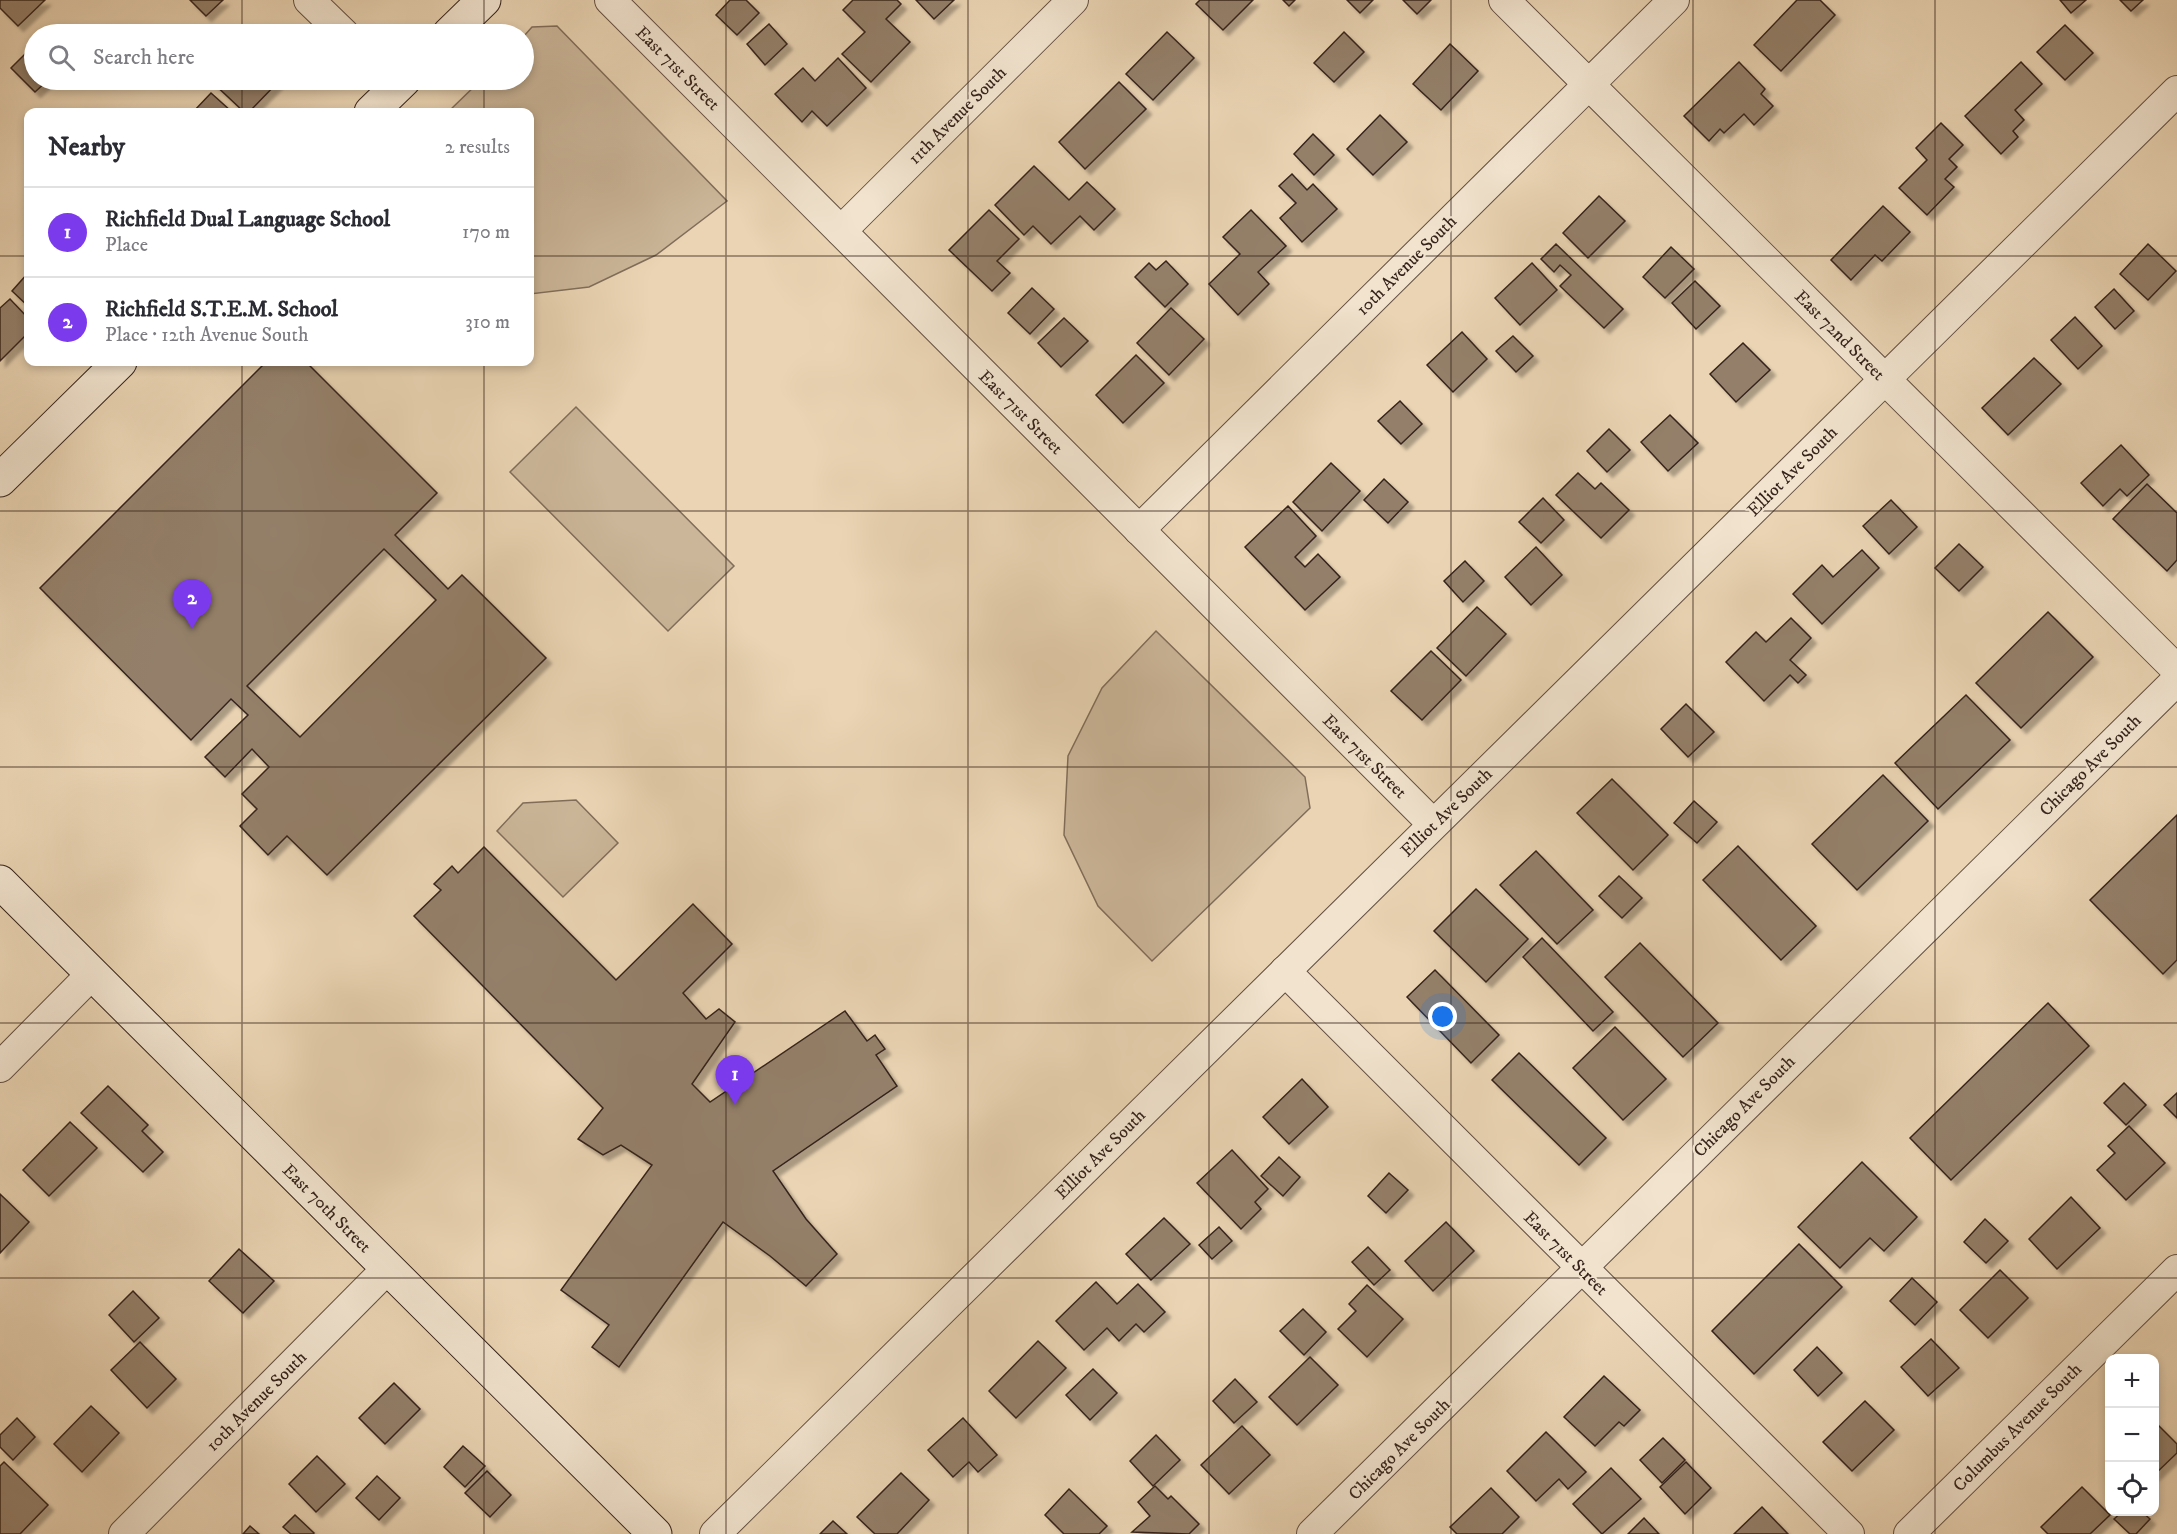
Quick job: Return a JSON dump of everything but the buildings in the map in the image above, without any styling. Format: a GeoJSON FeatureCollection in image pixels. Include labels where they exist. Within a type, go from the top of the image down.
{"type":"FeatureCollection","features":[{"type":"Feature","properties":{"kind":"street"},"geometry":{"type":"LineString","coordinates":[[309,0],[334,24]]}},
{"type":"Feature","properties":{"kind":"street"},"geometry":{"type":"LineString","coordinates":[[459,24],[484,0]]}},
{"type":"Feature","properties":{"kind":"street","name":"East 71st Street"},"geometry":{"type":"LineString","coordinates":[[610,0],[1433,824]]}},
{"type":"Feature","properties":{"kind":"street","name":"11th Avenue South"},"geometry":{"type":"LineString","coordinates":[[841,231],[1073,0]]}},
{"type":"Feature","properties":{"kind":"street","name":"East 72nd Street"},"geometry":{"type":"LineString","coordinates":[[1504,0],[2177,670]]}},
{"type":"Feature","properties":{"kind":"street","name":"10th Avenue South"},"geometry":{"type":"LineString","coordinates":[[1139,530],[1674,0]]}},
{"type":"Feature","properties":{"kind":"street"},"geometry":{"type":"LineString","coordinates":[[373,108],[389,90]]}},
{"type":"Feature","properties":{"kind":"street","name":"Elliot Ave South"},"geometry":{"type":"LineString","coordinates":[[716,1534],[2177,91]]}},
{"type":"Feature","properties":{"kind":"street"},"geometry":{"type":"LineString","coordinates":[[0,480],[116,366]]}},
{"type":"Feature","properties":{"kind":"street","name":"Chicago Ave South"},"geometry":{"type":"LineString","coordinates":[[1312,1534],[2177,680]]}},
{"type":"Feature","properties":{"kind":"street","name":"East 70th Street"},"geometry":{"type":"LineString","coordinates":[[0,882],[655,1534]]}},
{"type":"Feature","properties":{"kind":"street","name":"East 71st Street"},"geometry":{"type":"LineString","coordinates":[[1285,971],[1849,1534]]}},
{"type":"Feature","properties":{"kind":"street"},"geometry":{"type":"LineString","coordinates":[[0,1067],[92,974]]}},
{"type":"Feature","properties":{"kind":"street","name":"10th Avenue South"},"geometry":{"type":"LineString","coordinates":[[124,1534],[388,1268]]}},
{"type":"Feature","properties":{"kind":"street","name":"Columbus Avenue South"},"geometry":{"type":"LineString","coordinates":[[1909,1534],[2177,1270]]}},
{"type":"Feature","properties":{"kind":"shaded area"},"geometry":{"type":"Polygon","coordinates":[[[557,26],[727,201],[656,255],[589,287],[534,294],[534,108],[452,108],[471,90],[534,90],[534,27],[557,26]]]}},
{"type":"Feature","properties":{"kind":"shaded area"},"geometry":{"type":"Polygon","coordinates":[[[576,407],[734,566],[668,631],[510,472],[576,407]]]}},
{"type":"Feature","properties":{"kind":"shaded area"},"geometry":{"type":"Polygon","coordinates":[[[1156,631],[1305,777],[1310,808],[1152,961],[1098,906],[1064,835],[1068,756],[1102,688],[1156,631]]]}},
{"type":"Feature","properties":{"kind":"shaded area"},"geometry":{"type":"Polygon","coordinates":[[[576,800],[618,843],[563,897],[497,831],[523,803],[576,800]]]}},
{"type":"Feature","properties":{"kind":"place","name":"Richfield S.T.E.M. School"},"geometry":{"type":"Point","coordinates":[192,629]}},
{"type":"Feature","properties":{"kind":"place","name":"Richfield Dual Language School"},"geometry":{"type":"Point","coordinates":[735,1105]}}]}
